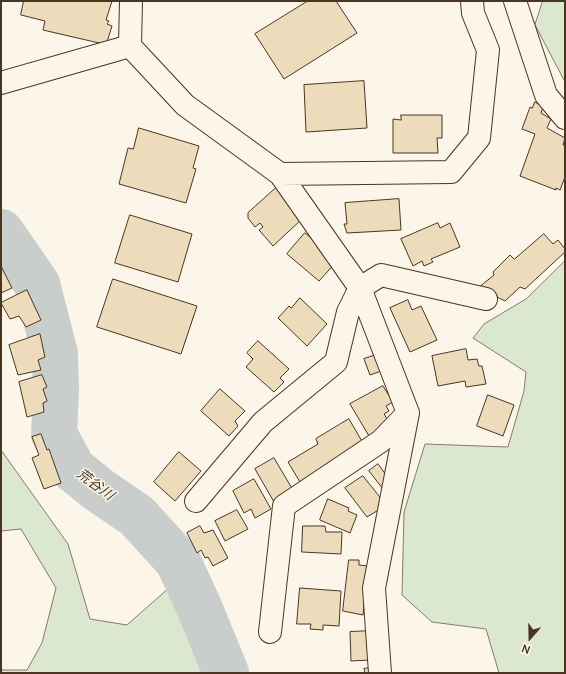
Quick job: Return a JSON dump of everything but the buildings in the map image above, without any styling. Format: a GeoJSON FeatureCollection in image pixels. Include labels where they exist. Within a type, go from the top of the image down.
{"type":"FeatureCollection","features":[{"type":"Feature","properties":{"kind":"street"},"geometry":{"type":"LineString","coordinates":[[131,1],[130,46],[185,105],[280,174],[360,288],[408,412],[374,588],[380,673]]}},
{"type":"Feature","properties":{"kind":"street"},"geometry":{"type":"LineString","coordinates":[[280,174],[451,172],[479,138],[488,50],[473,13],[472,1]]}},
{"type":"Feature","properties":{"kind":"street"},"geometry":{"type":"LineString","coordinates":[[515,1],[546,95],[565,118]]}},
{"type":"Feature","properties":{"kind":"street"},"geometry":{"type":"LineString","coordinates":[[1,83],[130,46]]}},
{"type":"Feature","properties":{"kind":"street"},"geometry":{"type":"LineString","coordinates":[[196,501],[263,422],[336,362],[348,312],[360,288],[381,275],[486,299]]}},
{"type":"Feature","properties":{"kind":"street"},"geometry":{"type":"LineString","coordinates":[[270,632],[284,506],[381,442],[408,412]]}},
{"type":"Feature","properties":{"kind":"green space"},"geometry":{"type":"Polygon","coordinates":[[[543,1],[565,1],[565,82],[535,25],[543,1]]]}},
{"type":"Feature","properties":{"kind":"green space"},"geometry":{"type":"Polygon","coordinates":[[[565,261],[565,673],[499,673],[486,629],[432,622],[402,595],[404,512],[425,444],[508,447],[524,391],[526,372],[473,338],[484,324],[526,299],[565,261]]]}},
{"type":"Feature","properties":{"kind":"green space"},"geometry":{"type":"Polygon","coordinates":[[[1,450],[68,544],[90,619],[127,625],[170,587],[207,673],[1,673],[1,666],[2,670],[27,670],[42,643],[56,588],[21,529],[1,531],[1,450]]]}},
{"type":"Feature","properties":{"kind":"waterway","name":"荒谷川"},"geometry":{"type":"LineString","coordinates":[[1,232],[37,284],[55,354],[56,391],[54,434],[73,469],[99,490],[137,516],[178,561],[226,673]]}}]}
